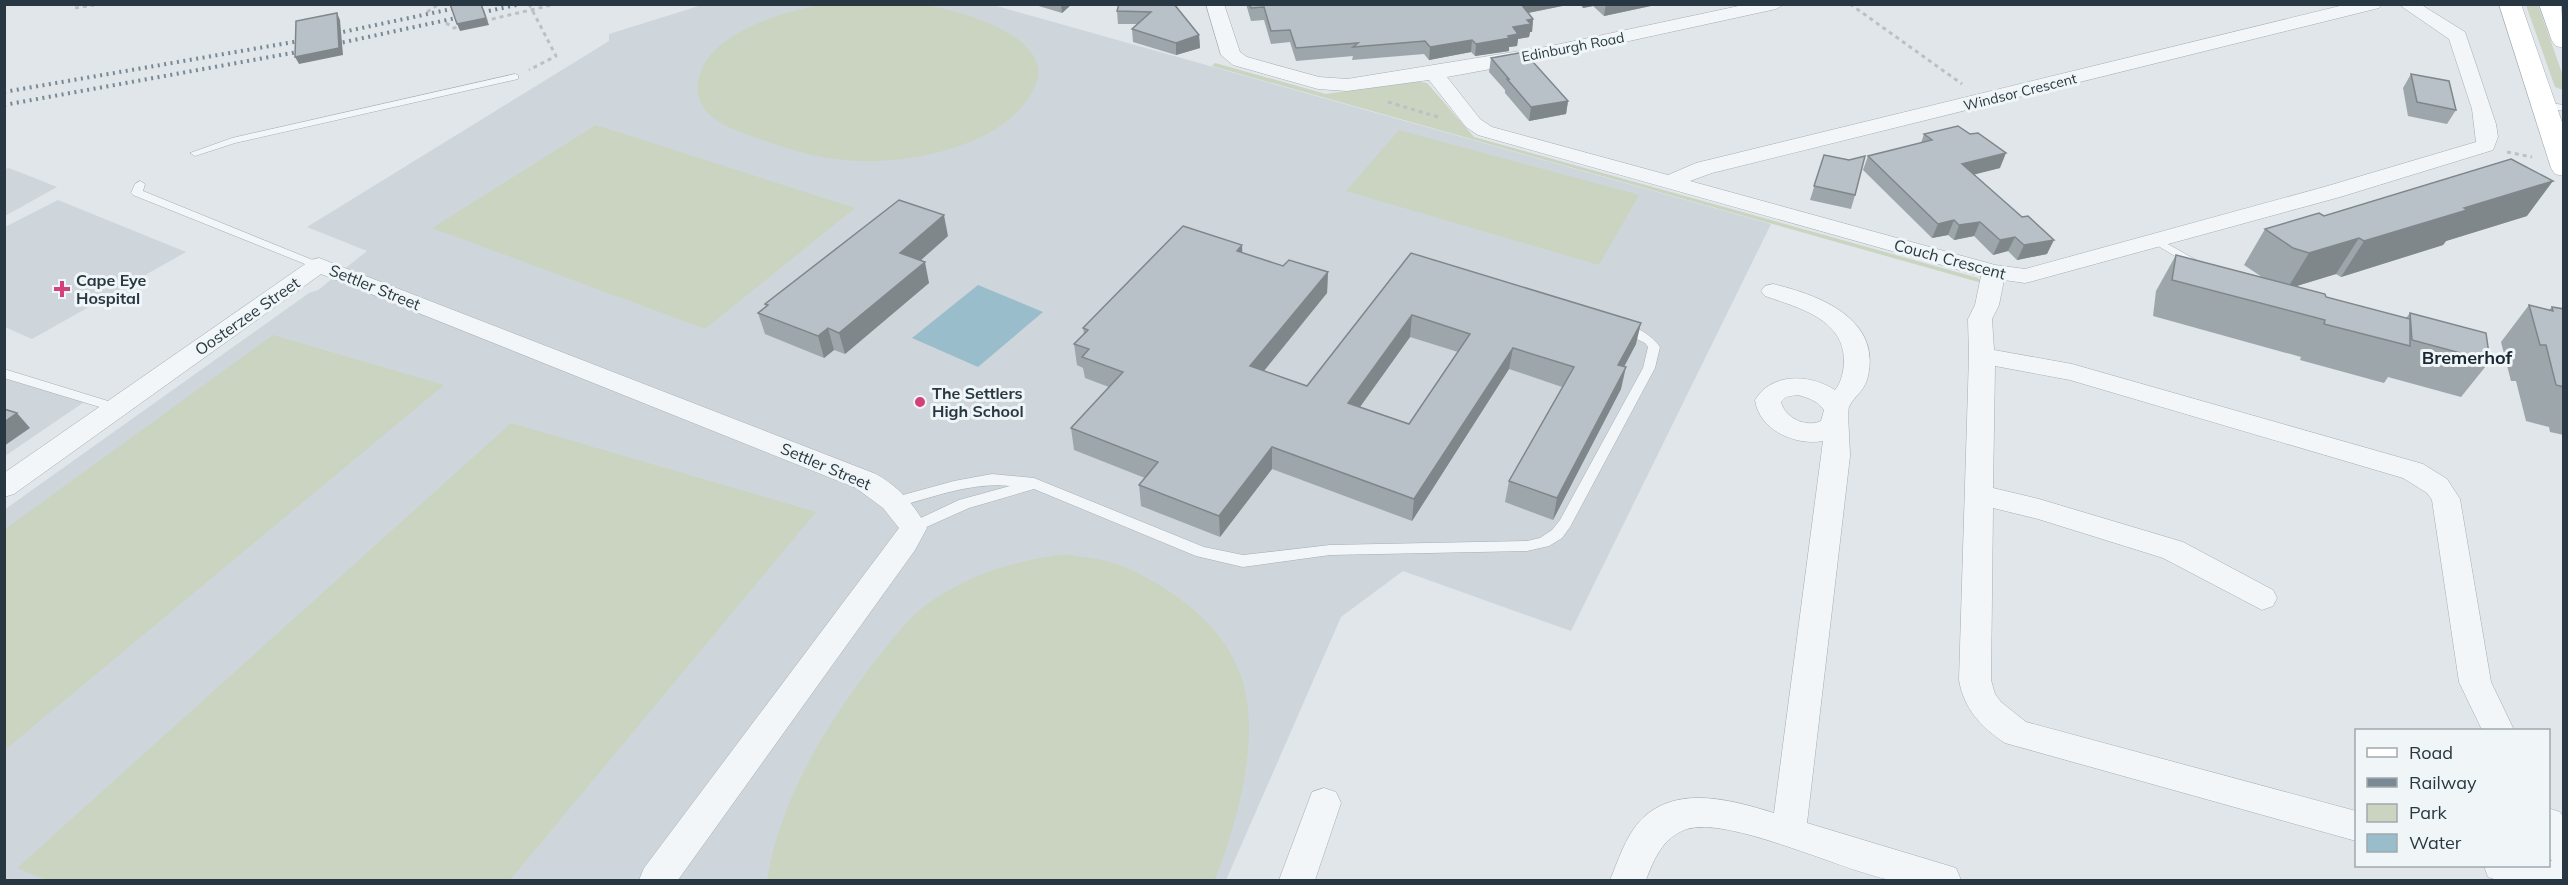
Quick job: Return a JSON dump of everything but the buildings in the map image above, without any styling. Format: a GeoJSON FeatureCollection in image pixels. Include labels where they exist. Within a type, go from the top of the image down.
{"type":"FeatureCollection","features":[{"type":"Feature","properties":{"kind":"main road"},"geometry":{"type":"LineString","coordinates":[[2510,4],[2553,106],[2564,168]]}},
{"type":"Feature","properties":{"kind":"main road"},"geometry":{"type":"LineString","coordinates":[[2550,4],[2564,41]]}},
{"type":"Feature","properties":{"kind":"street","name":"Edinburgh Road"},"geometry":{"type":"LineString","coordinates":[[1215,4],[1231,56],[1262,68],[1334,86],[1434,73],[1776,4]]}},
{"type":"Feature","properties":{"kind":"street","name":"Windsor Crescent"},"geometry":{"type":"LineString","coordinates":[[1669,182],[1699,169],[2373,4]]}},
{"type":"Feature","properties":{"kind":"street","name":"Couch Crescent"},"geometry":{"type":"LineString","coordinates":[[1434,73],[1473,123],[1485,131],[1994,272],[2010,276],[2039,274],[2482,148],[2489,140],[2471,73],[2456,33],[2408,5]]}},
{"type":"Feature","properties":{"kind":"street","name":"Oosterzee Street"},"geometry":{"type":"LineString","coordinates":[[4,487],[319,265]]}},
{"type":"Feature","properties":{"kind":"street","name":"Settler Street"},"geometry":{"type":"LineString","coordinates":[[319,265],[866,481],[905,515]]}},
{"type":"Feature","properties":{"kind":"street"},"geometry":{"type":"LineString","coordinates":[[1994,272],[1987,305],[1980,319],[1982,356],[1975,680],[1980,701],[1995,718],[2017,733],[2355,826]]}},
{"type":"Feature","properties":{"kind":"street"},"geometry":{"type":"LineString","coordinates":[[1773,291],[1831,315],[1845,325],[1855,337],[1858,360],[1850,392],[1836,414],[1830,429],[1799,431],[1779,422],[1769,408],[1771,394],[1786,387],[1818,391],[1836,414],[1833,465],[1789,832]]}},
{"type":"Feature","properties":{"kind":"street"},"geometry":{"type":"LineString","coordinates":[[1982,356],[2072,372],[2413,471],[2437,486],[2446,499],[2475,682],[2498,729]]}},
{"type":"Feature","properties":{"kind":"street"},"geometry":{"type":"LineString","coordinates":[[1810,432],[1833,465]]}},
{"type":"Feature","properties":{"kind":"street"},"geometry":{"type":"LineString","coordinates":[[1979,495],[2038,509],[2173,550],[2262,598]]}},
{"type":"Feature","properties":{"kind":"street"},"geometry":{"type":"LineString","coordinates":[[657,880],[885,572],[905,515]]}},
{"type":"Feature","properties":{"kind":"street"},"geometry":{"type":"LineString","coordinates":[[1297,880],[1324,803]]}},
{"type":"Feature","properties":{"kind":"street"},"geometry":{"type":"LineString","coordinates":[[1628,880],[1639,852],[1652,832],[1676,817],[1694,812],[1732,815],[1943,880]]}},
{"type":"Feature","properties":{"kind":"street"},"geometry":{"type":"LineString","coordinates":[[2550,826],[2564,850]]}},
{"type":"Feature","properties":{"kind":"street"},"geometry":{"type":"LineString","coordinates":[[2505,867],[2562,880]]}},
{"type":"Feature","properties":{"kind":"lane"},"geometry":{"type":"LineString","coordinates":[[195,153],[232,141],[515,77]]}},
{"type":"Feature","properties":{"kind":"lane","name":"Oosterzee Street"},"geometry":{"type":"LineString","coordinates":[[140,184],[137,193],[165,206],[319,265]]}},
{"type":"Feature","properties":{"kind":"lane"},"geometry":{"type":"LineString","coordinates":[[2157,241],[2183,259],[2212,269]]}},
{"type":"Feature","properties":{"kind":"lane"},"geometry":{"type":"LineString","coordinates":[[905,515],[954,486],[992,479],[1034,483],[1202,552],[1242,561],[1330,550],[1502,548],[1544,542],[1557,534],[1565,523],[1648,368],[1653,354],[1654,347],[1649,340],[1606,321]]}},
{"type":"Feature","properties":{"kind":"lane"},"geometry":{"type":"LineString","coordinates":[[4,373],[116,408]]}},
{"type":"Feature","properties":{"kind":"lane"},"geometry":{"type":"LineString","coordinates":[[905,515],[964,504],[1034,483]]}},
{"type":"Feature","properties":{"kind":"path"},"geometry":{"type":"LineString","coordinates":[[75,8],[100,4]]}},
{"type":"Feature","properties":{"kind":"path"},"geometry":{"type":"LineString","coordinates":[[427,12],[439,4]]}},
{"type":"Feature","properties":{"kind":"path"},"geometry":{"type":"LineString","coordinates":[[515,77],[556,57],[529,4]]}},
{"type":"Feature","properties":{"kind":"path"},"geometry":{"type":"LineString","coordinates":[[476,23],[556,4]]}},
{"type":"Feature","properties":{"kind":"path"},"geometry":{"type":"LineString","coordinates":[[1850,4],[1986,100]]}},
{"type":"Feature","properties":{"kind":"path"},"geometry":{"type":"LineString","coordinates":[[446,23],[454,28],[465,26]]}},
{"type":"Feature","properties":{"kind":"path"},"geometry":{"type":"LineString","coordinates":[[1388,102],[1485,131]]}},
{"type":"Feature","properties":{"kind":"path"},"geometry":{"type":"LineString","coordinates":[[2516,154],[2533,157]]}},
{"type":"Feature","properties":{"kind":"shaded area","name":"The Settlers High School"},"geometry":{"type":"Polygon","coordinates":[[[702,5],[993,5],[1771,224],[1571,631],[1403,571],[1341,617],[1226,880],[5,880],[4,510],[309,293],[318,290],[367,251],[307,227],[609,41],[609,34],[702,5]]]}},
{"type":"Feature","properties":{"kind":"shaded area"},"geometry":{"type":"Polygon","coordinates":[[[9,168],[57,187],[5,216],[5,169],[9,168]]]}},
{"type":"Feature","properties":{"kind":"shaded area","name":"Cape Eye Hospital"},"geometry":{"type":"Polygon","coordinates":[[[58,200],[186,252],[32,339],[5,327],[5,227],[58,200]]]}},
{"type":"Feature","properties":{"kind":"shaded area"},"geometry":{"type":"Polygon","coordinates":[[[5,370],[90,398],[5,456],[5,370]]]}},
{"type":"Feature","properties":{"kind":"green space"},"geometry":{"type":"Polygon","coordinates":[[[913,4],[973,17],[1008,33],[1022,43],[1033,55],[1038,68],[1037,82],[1020,109],[988,133],[950,149],[892,160],[851,161],[795,151],[731,128],[707,112],[698,92],[700,73],[709,56],[724,42],[742,31],[783,14],[820,5],[913,4]]]}},
{"type":"Feature","properties":{"kind":"green space"},"geometry":{"type":"Polygon","coordinates":[[[2526,5],[2538,5],[2563,76],[2563,90],[2555,87],[2526,5]]]}},
{"type":"Feature","properties":{"kind":"green space"},"geometry":{"type":"Polygon","coordinates":[[[1215,63],[1326,94],[1412,81],[1427,83],[1474,137],[1978,278],[1982,283],[1212,66],[1215,63]]]}},
{"type":"Feature","properties":{"kind":"green space"},"geometry":{"type":"Polygon","coordinates":[[[596,125],[855,208],[705,329],[432,228],[596,125]]]}},
{"type":"Feature","properties":{"kind":"green space"},"geometry":{"type":"Polygon","coordinates":[[[1399,130],[1639,195],[1599,265],[1346,191],[1399,130]]]}},
{"type":"Feature","properties":{"kind":"green space"},"geometry":{"type":"Polygon","coordinates":[[[273,335],[444,385],[5,750],[5,529],[273,335]]]}},
{"type":"Feature","properties":{"kind":"green space"},"geometry":{"type":"Polygon","coordinates":[[[511,423],[816,512],[510,880],[46,880],[17,868],[511,423]]]}},
{"type":"Feature","properties":{"kind":"green space"},"geometry":{"type":"Polygon","coordinates":[[[1065,554],[1099,559],[1119,565],[1163,587],[1206,622],[1222,640],[1234,660],[1246,695],[1249,722],[1248,749],[1239,805],[1215,880],[767,880],[782,821],[807,765],[838,712],[874,662],[905,625],[926,605],[942,594],[975,577],[1010,565],[1065,554]]]}},
{"type":"Feature","properties":{"kind":"water"},"geometry":{"type":"Polygon","coordinates":[[[978,285],[1043,312],[978,367],[912,338],[978,285]]]}},
{"type":"Feature","properties":{"kind":"railway"},"geometry":{"type":"LineString","coordinates":[[4,92],[305,40],[475,4]]}},
{"type":"Feature","properties":{"kind":"railway"},"geometry":{"type":"LineString","coordinates":[[4,105],[303,51],[521,4]]}},
{"type":"Feature","properties":{"kind":"place","name":"Cape Eye Hospital"},"geometry":{"type":"Point","coordinates":[62,289]}},
{"type":"Feature","properties":{"kind":"place","name":"The Settlers High School"},"geometry":{"type":"Point","coordinates":[920,402]}},
{"type":"Feature","properties":{"kind":"district","name":"Bremerhof"},"geometry":{"type":"Point","coordinates":[2467,358]}}]}
